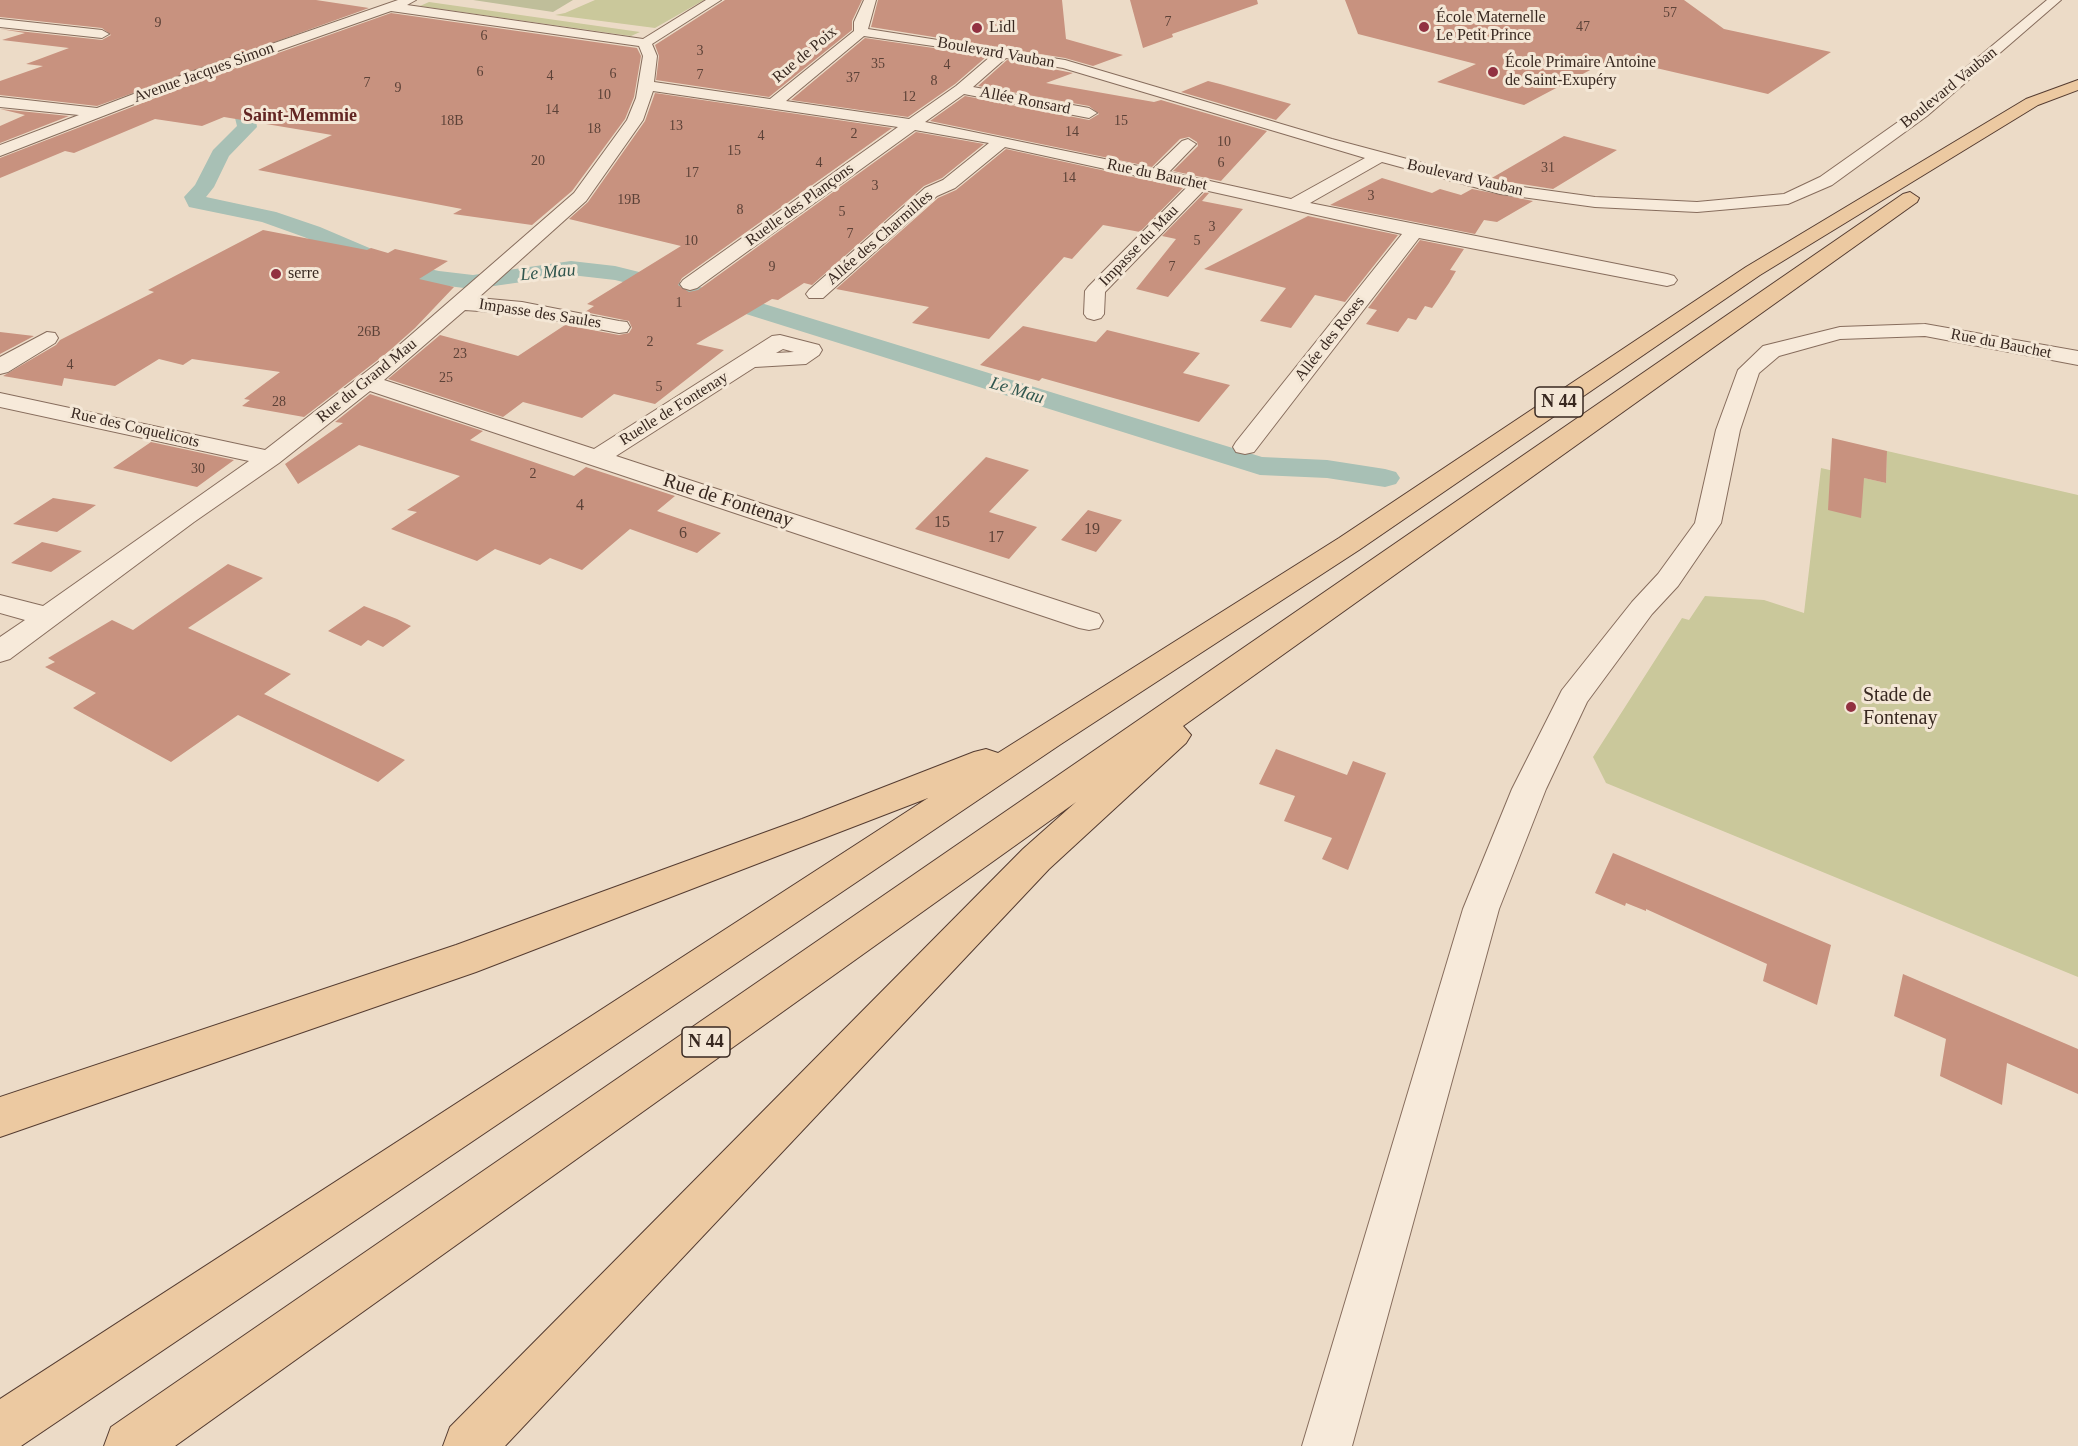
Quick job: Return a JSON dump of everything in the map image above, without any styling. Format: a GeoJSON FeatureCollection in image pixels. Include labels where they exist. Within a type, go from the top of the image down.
{"type":"FeatureCollection","features":[{"type":"Feature","properties":{"kind":"main road","name":"N 44"},"geometry":{"type":"LineString","coordinates":[[0,1429],[1049,736],[1349,544],[1753,271],[2032,102],[2078,85]]}},
{"type":"Feature","properties":{"kind":"main road","name":"N 44"},"geometry":{"type":"LineString","coordinates":[[130,1446],[1896,207],[2010,136],[2078,103]]}},
{"type":"Feature","properties":{"kind":"main road"},"geometry":{"type":"LineString","coordinates":[[469,1446],[1036,860],[1282,638]]}},
{"type":"Feature","properties":{"kind":"main road"},"geometry":{"type":"LineString","coordinates":[[0,1117],[462,960],[815,829],[1049,736]]}},
{"type":"Feature","properties":{"kind":"street","name":"Avenue Jacques Simon"},"geometry":{"type":"LineString","coordinates":[[0,151],[196,75],[410,0]]}},
{"type":"Feature","properties":{"kind":"street"},"geometry":{"type":"LineString","coordinates":[[390,7],[645,43],[715,0]]}},
{"type":"Feature","properties":{"kind":"street","name":"Rue de Poix"},"geometry":{"type":"LineString","coordinates":[[773,104],[861,32],[861,22],[870,0]]}},
{"type":"Feature","properties":{"kind":"street","name":"Boulevard Vauban"},"geometry":{"type":"LineString","coordinates":[[861,32],[1065,64],[1378,157],[1500,189],[1595,202],[1697,207],[1788,199],[1826,181],[1921,113],[2055,0]]}},
{"type":"Feature","properties":{"kind":"street"},"geometry":{"type":"LineString","coordinates":[[0,23],[102,34]]}},
{"type":"Feature","properties":{"kind":"street","name":"Rue du Grand Mau"},"geometry":{"type":"LineString","coordinates":[[0,652],[185,516],[270,458],[397,359],[580,197],[623,133],[635,120],[644,98],[650,56],[645,43]]}},
{"type":"Feature","properties":{"kind":"street","name":"Ruelle des Plançons"},"geometry":{"type":"LineString","coordinates":[[690,284],[909,124],[961,89],[1003,53]]}},
{"type":"Feature","properties":{"kind":"street","name":"Rue du Bauchet"},"geometry":{"type":"LineString","coordinates":[[645,85],[909,124],[1002,141],[1414,231],[1667,280]]}},
{"type":"Feature","properties":{"kind":"street","name":"Allée Ronsard"},"geometry":{"type":"LineString","coordinates":[[961,89],[1089,113]]}},
{"type":"Feature","properties":{"kind":"street"},"geometry":{"type":"LineString","coordinates":[[0,102],[99,112]]}},
{"type":"Feature","properties":{"kind":"street","name":"Allée des Charmilles"},"geometry":{"type":"LineString","coordinates":[[816,294],[931,192],[949,184],[1002,141]]}},
{"type":"Feature","properties":{"kind":"street"},"geometry":{"type":"LineString","coordinates":[[1157,175],[1188,144]]}},
{"type":"Feature","properties":{"kind":"street"},"geometry":{"type":"LineString","coordinates":[[1293,205],[1378,157]]}},
{"type":"Feature","properties":{"kind":"street","name":"Impasse du Mau"},"geometry":{"type":"LineString","coordinates":[[1094,314],[1095,291],[1200,184]]}},
{"type":"Feature","properties":{"kind":"street","name":"Allée des Roses"},"geometry":{"type":"LineString","coordinates":[[1245,447],[1414,231]]}},
{"type":"Feature","properties":{"kind":"street","name":"Impasse des Saules"},"geometry":{"type":"LineString","coordinates":[[467,297],[619,327]]}},
{"type":"Feature","properties":{"kind":"street","name":"Rue du Bauchet"},"geometry":{"type":"LineString","coordinates":[[1327,1446],[1481,909],[1529,789],[1573,698],[1642,608],[1668,580],[1708,523],[1728,430],[1749,370],[1771,351],[1840,333],[1925,330],[2078,358]]}},
{"type":"Feature","properties":{"kind":"street"},"geometry":{"type":"LineString","coordinates":[[0,367],[47,338]]}},
{"type":"Feature","properties":{"kind":"street","name":"Ruelle de Fontenay"},"geometry":{"type":"LineString","coordinates":[[597,458],[751,360]]}},
{"type":"Feature","properties":{"kind":"street","name":"Rue de Fontenay"},"geometry":{"type":"LineString","coordinates":[[366,382],[1089,621]]}},
{"type":"Feature","properties":{"kind":"street","name":"Rue des Coquelicots"},"geometry":{"type":"LineString","coordinates":[[0,400],[270,458]]}},
{"type":"Feature","properties":{"kind":"street"},"geometry":{"type":"LineString","coordinates":[[0,604],[49,617]]}},
{"type":"Feature","properties":{"kind":"shaded area"},"geometry":{"type":"Polygon","coordinates":[[[595,0],[704,0],[655,28],[555,15],[595,0]]]}},
{"type":"Feature","properties":{"kind":"shaded area"},"geometry":{"type":"Polygon","coordinates":[[[429,2],[640,32],[631,36],[420,6],[429,2]]]}},
{"type":"Feature","properties":{"kind":"shaded area","name":"Stade de Fontenay"},"geometry":{"type":"Polygon","coordinates":[[[1887,451],[2078,495],[2078,977],[1606,783],[1593,757],[1682,618],[1689,620],[1705,596],[1764,600],[1804,613],[1821,468],[1886,483],[1887,451]]]}},
{"type":"Feature","properties":{"kind":"green space"},"geometry":{"type":"Polygon","coordinates":[[[473,0],[573,0],[553,12],[473,0]]]}},
{"type":"Feature","properties":{"kind":"building"},"geometry":{"type":"Polygon","coordinates":[[[0,0],[316,0],[369,8],[97,106],[0,95],[0,81],[43,66],[26,64],[69,48],[2,40],[25,33],[0,29],[102,40],[111,35],[102,28],[0,17],[0,0]]]}},
{"type":"Feature","properties":{"kind":"building"},"geometry":{"type":"Polygon","coordinates":[[[725,0],[862,0],[852,21],[852,30],[769,97],[656,80],[659,56],[655,45],[725,0]]]}},
{"type":"Feature","properties":{"kind":"building"},"geometry":{"type":"Polygon","coordinates":[[[878,0],[1062,0],[1066,39],[1123,55],[1093,66],[1065,58],[871,27],[878,0]]]}},
{"type":"Feature","properties":{"kind":"building"},"geometry":{"type":"Polygon","coordinates":[[[1130,0],[1257,0],[1258,4],[1172,34],[1173,37],[1143,48],[1130,0]]]}},
{"type":"Feature","properties":{"kind":"building"},"geometry":{"type":"Polygon","coordinates":[[[1345,0],[1684,0],[1724,29],[1831,52],[1768,94],[1613,58],[1524,105],[1437,82],[1476,64],[1358,34],[1345,0]]]}},
{"type":"Feature","properties":{"kind":"building"},"geometry":{"type":"Polygon","coordinates":[[[391,13],[637,48],[641,56],[634,97],[625,119],[572,191],[532,225],[453,214],[462,209],[258,170],[332,135],[224,117],[202,126],[155,119],[74,153],[65,151],[0,178],[0,158],[202,80],[391,13]]]}},
{"type":"Feature","properties":{"kind":"building"},"geometry":{"type":"Polygon","coordinates":[[[865,38],[986,57],[955,84],[908,117],[791,100],[865,38]]]}},
{"type":"Feature","properties":{"kind":"building"},"geometry":{"type":"Polygon","coordinates":[[[1007,60],[1073,73],[1046,83],[1154,102],[1161,100],[1267,131],[1221,181],[1173,171],[1198,146],[1197,142],[1189,137],[1180,139],[1152,167],[930,121],[965,96],[1089,120],[1099,114],[1089,106],[978,86],[1007,60]]]}},
{"type":"Feature","properties":{"kind":"building"},"geometry":{"type":"Polygon","coordinates":[[[1208,81],[1291,104],[1276,120],[1181,92],[1208,81]]]}},
{"type":"Feature","properties":{"kind":"building"},"geometry":{"type":"Polygon","coordinates":[[[655,93],[892,128],[682,278],[678,285],[689,292],[698,290],[916,132],[984,144],[942,178],[924,186],[812,285],[804,283],[778,300],[772,299],[696,344],[724,350],[655,404],[614,394],[582,418],[523,402],[503,417],[388,379],[440,335],[518,356],[565,325],[619,335],[629,333],[632,328],[629,321],[585,312],[594,306],[587,304],[681,246],[569,219],[588,202],[645,121],[655,93]]]}},
{"type":"Feature","properties":{"kind":"building"},"geometry":{"type":"Polygon","coordinates":[[[0,109],[69,116],[0,143],[0,126],[25,115],[0,109]]]}},
{"type":"Feature","properties":{"kind":"building"},"geometry":{"type":"Polygon","coordinates":[[[1564,136],[1617,150],[1553,189],[1490,179],[1564,136]]]}},
{"type":"Feature","properties":{"kind":"building"},"geometry":{"type":"Polygon","coordinates":[[[1006,149],[1183,188],[1140,232],[1103,225],[1072,259],[1064,257],[989,339],[912,323],[929,307],[836,289],[938,198],[956,190],[1006,149]]]}},
{"type":"Feature","properties":{"kind":"building"},"geometry":{"type":"Polygon","coordinates":[[[1382,178],[1432,193],[1440,189],[1461,195],[1472,189],[1533,201],[1497,222],[1484,220],[1475,234],[1330,205],[1382,178]]]}},
{"type":"Feature","properties":{"kind":"building"},"geometry":{"type":"Polygon","coordinates":[[[1205,192],[1209,193],[1202,201],[1243,209],[1168,297],[1136,289],[1176,239],[1162,236],[1205,192]]]}},
{"type":"Feature","properties":{"kind":"building"},"geometry":{"type":"Polygon","coordinates":[[[1308,216],[1398,235],[1345,302],[1315,295],[1291,328],[1260,321],[1286,288],[1204,269],[1308,216]]]}},
{"type":"Feature","properties":{"kind":"building"},"geometry":{"type":"Polygon","coordinates":[[[263,230],[367,250],[371,248],[388,253],[395,249],[448,261],[419,279],[454,287],[415,328],[388,352],[304,417],[242,406],[250,400],[244,399],[280,372],[192,359],[183,365],[159,359],[115,386],[64,378],[62,386],[3,376],[56,345],[60,340],[154,292],[148,290],[263,230]]]}},
{"type":"Feature","properties":{"kind":"building"},"geometry":{"type":"Polygon","coordinates":[[[1420,240],[1464,249],[1450,270],[1456,271],[1449,283],[1432,308],[1425,306],[1416,320],[1408,318],[1398,332],[1366,324],[1377,310],[1368,308],[1420,240]]]}},
{"type":"Feature","properties":{"kind":"building"},"geometry":{"type":"Polygon","coordinates":[[[1023,326],[1096,342],[1107,330],[1200,353],[1183,373],[1230,385],[1199,422],[1042,378],[1039,381],[980,365],[1023,326]]]}},
{"type":"Feature","properties":{"kind":"building"},"geometry":{"type":"Polygon","coordinates":[[[0,332],[34,336],[0,354],[0,332]]]}},
{"type":"Feature","properties":{"kind":"building"},"geometry":{"type":"Polygon","coordinates":[[[370,394],[483,431],[470,440],[574,476],[586,467],[675,496],[657,511],[721,533],[697,553],[630,529],[582,570],[550,558],[540,565],[495,549],[477,561],[391,529],[417,512],[407,510],[460,476],[359,445],[298,484],[285,464],[343,423],[335,422],[370,394]]]}},
{"type":"Feature","properties":{"kind":"building"},"geometry":{"type":"Polygon","coordinates":[[[1832,438],[1887,451],[1886,483],[1864,478],[1861,518],[1828,510],[1832,438]]]}},
{"type":"Feature","properties":{"kind":"building"},"geometry":{"type":"Polygon","coordinates":[[[151,442],[234,460],[197,487],[113,468],[151,442]]]}},
{"type":"Feature","properties":{"kind":"building"},"geometry":{"type":"Polygon","coordinates":[[[986,457],[1029,470],[989,512],[1037,527],[1009,559],[915,529],[986,457]]]}},
{"type":"Feature","properties":{"kind":"building"},"geometry":{"type":"Polygon","coordinates":[[[53,498],[96,505],[57,532],[13,524],[53,498]]]}},
{"type":"Feature","properties":{"kind":"building"},"geometry":{"type":"Polygon","coordinates":[[[1088,510],[1122,520],[1096,552],[1061,540],[1088,510]]]}},
{"type":"Feature","properties":{"kind":"building"},"geometry":{"type":"Polygon","coordinates":[[[42,542],[82,551],[51,572],[11,563],[42,542]]]}},
{"type":"Feature","properties":{"kind":"building"},"geometry":{"type":"Polygon","coordinates":[[[228,564],[263,578],[188,628],[291,674],[264,694],[405,760],[378,782],[238,715],[171,762],[73,708],[96,693],[45,667],[55,662],[48,658],[112,620],[133,630],[228,564]]]}},
{"type":"Feature","properties":{"kind":"building"},"geometry":{"type":"Polygon","coordinates":[[[364,606],[411,626],[383,647],[368,640],[361,646],[328,631],[364,606]]]}},
{"type":"Feature","properties":{"kind":"building"},"geometry":{"type":"Polygon","coordinates":[[[1276,749],[1347,775],[1353,761],[1386,773],[1348,870],[1322,859],[1332,838],[1284,821],[1295,796],[1259,784],[1276,749]]]}},
{"type":"Feature","properties":{"kind":"building"},"geometry":{"type":"Polygon","coordinates":[[[1613,853],[1831,945],[1817,1005],[1763,981],[1767,964],[1646,909],[1646,911],[1626,903],[1625,906],[1595,893],[1613,853]]]}},
{"type":"Feature","properties":{"kind":"building"},"geometry":{"type":"Polygon","coordinates":[[[1903,974],[2078,1049],[2078,1094],[2007,1063],[2002,1105],[1940,1076],[1946,1039],[1894,1016],[1903,974]]]}},
{"type":"Feature","properties":{"kind":"waterway","name":"Le Mau"},"geometry":{"type":"LineString","coordinates":[[228,38],[225,44],[206,60],[204,65],[215,75],[204,82],[240,103],[246,115],[247,127],[220,154],[204,187],[195,197],[197,202],[268,217],[312,232],[400,269],[439,278],[473,282],[515,278],[571,268],[615,273],[739,304],[1260,466],[1327,469],[1385,478]]}},
{"type":"Feature","properties":{"kind":"place","name":"École Maternelle Le Petit Prince"},"geometry":{"type":"Point","coordinates":[1424,27]}},
{"type":"Feature","properties":{"kind":"place","name":"Lidl"},"geometry":{"type":"Point","coordinates":[977,28]}},
{"type":"Feature","properties":{"kind":"place","name":"École Primaire Antoine de Saint-Exupéry"},"geometry":{"type":"Point","coordinates":[1493,72]}},
{"type":"Feature","properties":{"kind":"place","name":"serre"},"geometry":{"type":"Point","coordinates":[276,274]}},
{"type":"Feature","properties":{"kind":"place","name":"Stade de Fontenay"},"geometry":{"type":"Point","coordinates":[1851,707]}},
{"type":"Feature","properties":{"kind":"district","name":"Saint-Memmie"},"geometry":{"type":"Point","coordinates":[300,116]}}]}
